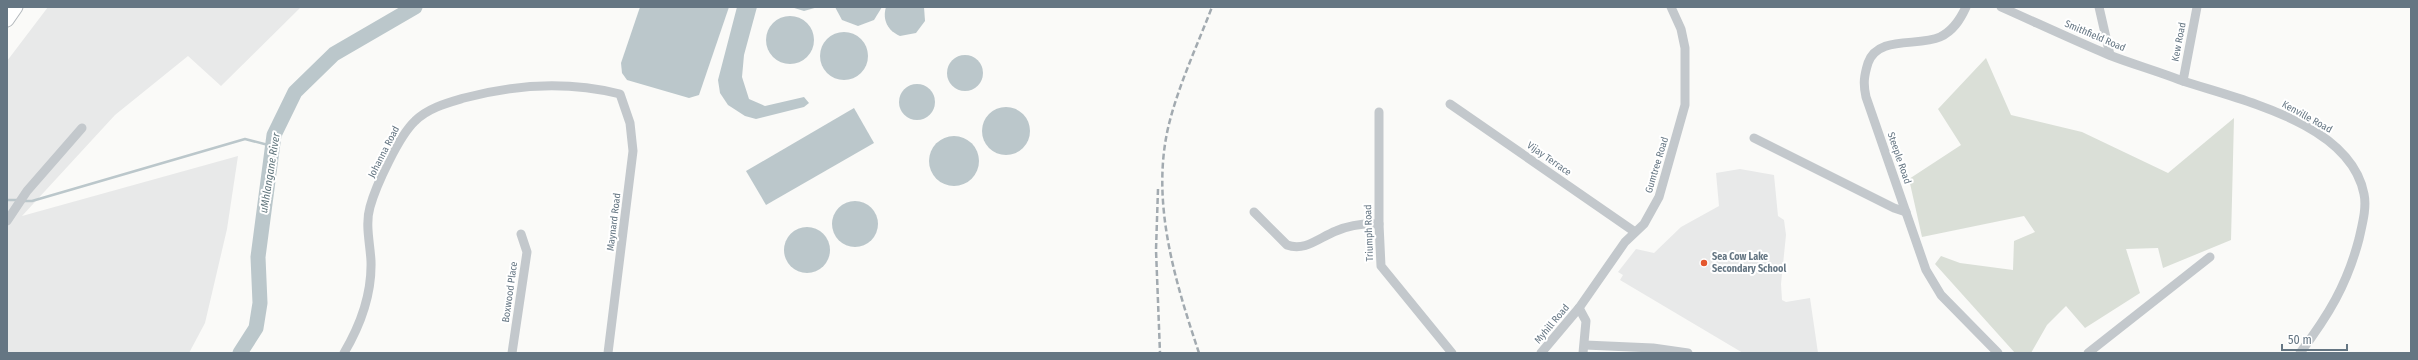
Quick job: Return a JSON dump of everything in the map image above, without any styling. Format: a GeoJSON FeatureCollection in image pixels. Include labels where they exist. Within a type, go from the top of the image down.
{"type":"FeatureCollection","features":[{"type":"Feature","properties":{"kind":"highway"},"geometry":{"type":"LineString","coordinates":[[7,20],[16,7]]}},
{"type":"Feature","properties":{"kind":"street","name":"Gumtree Road"},"geometry":{"type":"LineString","coordinates":[[1579,308],[1616,254],[1644,224],[1659,197],[1683,116],[1685,48],[1681,29],[1671,7]]}},
{"type":"Feature","properties":{"kind":"street","name":"Steeple Road"},"geometry":{"type":"LineString","coordinates":[[1966,7],[1955,26],[1941,36],[1879,49],[1870,57],[1864,74],[1866,97],[1932,282],[1941,295],[1998,353]]}},
{"type":"Feature","properties":{"kind":"street","name":"Smithfield Road"},"geometry":{"type":"LineString","coordinates":[[2001,7],[2110,55],[2183,81]]}},
{"type":"Feature","properties":{"kind":"street"},"geometry":{"type":"LineString","coordinates":[[2099,7],[2110,55]]}},
{"type":"Feature","properties":{"kind":"street","name":"Kew Road"},"geometry":{"type":"LineString","coordinates":[[2183,81],[2197,7]]}},
{"type":"Feature","properties":{"kind":"street","name":"Kenville Road"},"geometry":{"type":"LineString","coordinates":[[2183,81],[2251,102],[2308,128],[2342,152],[2360,178],[2365,195],[2364,210],[2360,234],[2349,271],[2327,317],[2300,353]]}},
{"type":"Feature","properties":{"kind":"street","name":"Johanna Road"},"geometry":{"type":"LineString","coordinates":[[344,353],[362,315],[370,283],[371,262],[368,222],[370,207],[399,142],[414,121],[424,113],[453,101],[513,87],[572,86],[620,94]]}},
{"type":"Feature","properties":{"kind":"street","name":"Maynard Road"},"geometry":{"type":"LineString","coordinates":[[608,353],[633,151],[630,123],[620,94]]}},
{"type":"Feature","properties":{"kind":"street","name":"Vijay Terrace"},"geometry":{"type":"LineString","coordinates":[[1450,104],[1635,232]]}},
{"type":"Feature","properties":{"kind":"street","name":"Triumph Road"},"geometry":{"type":"LineString","coordinates":[[1379,112],[1379,261],[1384,272],[1452,353]]}},
{"type":"Feature","properties":{"kind":"street"},"geometry":{"type":"LineString","coordinates":[[7,221],[27,191],[82,128]]}},
{"type":"Feature","properties":{"kind":"street"},"geometry":{"type":"LineString","coordinates":[[1754,138],[1894,208],[1906,212]]}},
{"type":"Feature","properties":{"kind":"street"},"geometry":{"type":"LineString","coordinates":[[1254,212],[1287,245],[1292,247],[1303,247],[1347,227],[1379,224]]}},
{"type":"Feature","properties":{"kind":"street","name":"Boxwood Place"},"geometry":{"type":"LineString","coordinates":[[512,353],[527,252],[521,234]]}},
{"type":"Feature","properties":{"kind":"street"},"geometry":{"type":"LineString","coordinates":[[2088,353],[2210,257]]}},
{"type":"Feature","properties":{"kind":"street"},"geometry":{"type":"LineString","coordinates":[[1579,308],[1586,321],[1584,349],[1653,348],[1688,353]]}},
{"type":"Feature","properties":{"kind":"street","name":"Myhill Road"},"geometry":{"type":"LineString","coordinates":[[1541,353],[1579,308]]}},
{"type":"Feature","properties":{"kind":"shaded area"},"geometry":{"type":"Polygon","coordinates":[[[48,7],[301,7],[221,86],[188,56],[115,115],[22,216],[238,156],[227,229],[205,323],[189,353],[7,353],[7,61],[48,7]]]}},
{"type":"Feature","properties":{"kind":"shaded area"},"geometry":{"type":"Polygon","coordinates":[[[640,7],[729,7],[699,95],[689,98],[627,80],[622,73],[621,63],[640,7]]]}},
{"type":"Feature","properties":{"kind":"shaded area"},"geometry":{"type":"Polygon","coordinates":[[[737,7],[757,7],[744,55],[742,77],[749,99],[765,106],[804,97],[809,103],[804,107],[756,119],[745,116],[728,105],[720,93],[718,80],[737,7]]]}},
{"type":"Feature","properties":{"kind":"shaded area"},"geometry":{"type":"Polygon","coordinates":[[[791,7],[818,7],[804,11],[791,7]]]}},
{"type":"Feature","properties":{"kind":"shaded area"},"geometry":{"type":"Polygon","coordinates":[[[835,7],[882,7],[874,20],[858,26],[842,20],[835,7]]]}},
{"type":"Feature","properties":{"kind":"shaded area"},"geometry":{"type":"Polygon","coordinates":[[[886,7],[924,7],[925,21],[916,33],[900,36],[892,31],[887,24],[885,16],[886,7]]]}},
{"type":"Feature","properties":{"kind":"shaded area"},"geometry":{"type":"Polygon","coordinates":[[[785,16],[795,16],[807,23],[814,35],[814,45],[807,57],[795,64],[785,64],[777,60],[770,53],[766,45],[766,35],[770,27],[777,20],[785,16]]]}},
{"type":"Feature","properties":{"kind":"shaded area"},"geometry":{"type":"Polygon","coordinates":[[[839,32],[849,32],[861,39],[868,51],[868,61],[861,73],[849,80],[839,80],[831,76],[824,69],[820,61],[820,51],[824,43],[831,36],[839,32]]]}},
{"type":"Feature","properties":{"kind":"shaded area"},"geometry":{"type":"Polygon","coordinates":[[[969,55],[978,60],[982,66],[982,80],[978,86],[969,91],[961,91],[952,86],[948,80],[947,69],[952,60],[958,56],[969,55]]]}},
{"type":"Feature","properties":{"kind":"shaded area"},"geometry":{"type":"Polygon","coordinates":[[[1986,58],[2011,115],[2082,132],[2168,173],[2234,118],[2231,240],[2163,268],[2158,248],[2126,249],[2140,293],[2085,328],[2066,306],[2047,325],[2031,353],[2015,353],[1935,264],[1941,256],[1960,263],[2013,270],[2014,241],[2035,232],[2024,216],[1922,237],[1909,179],[1961,145],[1938,109],[1986,58]]]}},
{"type":"Feature","properties":{"kind":"shaded area"},"geometry":{"type":"Polygon","coordinates":[[[921,84],[930,89],[934,95],[934,109],[930,115],[921,120],[913,120],[904,115],[900,109],[899,98],[904,89],[910,85],[921,84]]]}},
{"type":"Feature","properties":{"kind":"shaded area"},"geometry":{"type":"Polygon","coordinates":[[[1001,107],[1011,107],[1023,114],[1030,126],[1030,136],[1023,148],[1011,155],[1001,155],[993,151],[986,144],[982,136],[982,126],[986,118],[993,111],[1001,107]]]}},
{"type":"Feature","properties":{"kind":"shaded area"},"geometry":{"type":"Polygon","coordinates":[[[854,108],[874,143],[766,205],[746,171],[854,108]]]}},
{"type":"Feature","properties":{"kind":"shaded area"},"geometry":{"type":"Polygon","coordinates":[[[954,136],[963,138],[974,147],[979,161],[977,170],[968,181],[954,186],[945,184],[934,175],[929,161],[931,152],[940,141],[954,136]]]}},
{"type":"Feature","properties":{"kind":"shaded area","name":"Sea Cow Lake Secondary School"},"geometry":{"type":"Polygon","coordinates":[[[1740,169],[1774,175],[1778,216],[1784,220],[1786,235],[1781,284],[1782,300],[1786,302],[1810,298],[1818,353],[1743,353],[1620,280],[1623,275],[1618,272],[1636,249],[1654,253],[1681,227],[1719,206],[1716,173],[1740,169]]]}},
{"type":"Feature","properties":{"kind":"shaded area"},"geometry":{"type":"Polygon","coordinates":[[[855,201],[868,205],[874,211],[878,224],[874,237],[868,243],[855,247],[842,243],[836,237],[832,224],[836,211],[842,205],[855,201]]]}},
{"type":"Feature","properties":{"kind":"shaded area"},"geometry":{"type":"Polygon","coordinates":[[[807,227],[820,231],[826,237],[830,250],[826,263],[820,269],[807,273],[794,269],[788,263],[784,250],[788,237],[794,231],[807,227]]]}},
{"type":"Feature","properties":{"kind":"waterway","name":"uMhlangane River"},"geometry":{"type":"LineString","coordinates":[[240,353],[256,328],[260,303],[258,257],[274,135],[295,92],[334,54],[415,7]]}},
{"type":"Feature","properties":{"kind":"waterway"},"geometry":{"type":"LineString","coordinates":[[23,201],[32,201],[245,139],[272,146]]}},
{"type":"Feature","properties":{"kind":"waterway"},"geometry":{"type":"LineString","coordinates":[[7,200],[18,200]]}},
{"type":"Feature","properties":{"kind":"railway"},"geometry":{"type":"LineString","coordinates":[[1199,353],[1174,269],[1168,240],[1162,182],[1164,153],[1173,109],[1212,7]]}},
{"type":"Feature","properties":{"kind":"railway"},"geometry":{"type":"LineString","coordinates":[[1158,189],[1156,250],[1160,353]]}},
{"type":"Feature","properties":{"kind":"place","name":"Sea Cow Lake Secondary School"},"geometry":{"type":"Point","coordinates":[1704,263]}}]}
